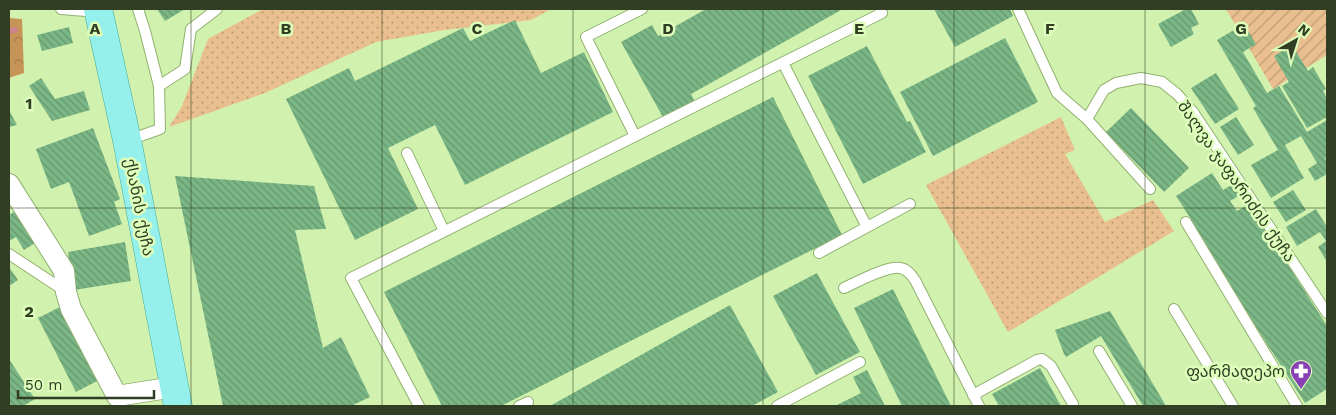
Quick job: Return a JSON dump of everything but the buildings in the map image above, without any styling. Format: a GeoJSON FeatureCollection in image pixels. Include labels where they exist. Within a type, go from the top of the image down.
{"type":"FeatureCollection","features":[{"type":"Feature","properties":{"kind":"main road","name":"ქსანის ქუჩა"},"geometry":{"type":"LineString","coordinates":[[98,10],[127,140],[176,397]]}},
{"type":"Feature","properties":{"kind":"street"},"geometry":{"type":"LineString","coordinates":[[9,184],[64,271],[66,292],[71,309],[117,396],[176,397]]}},
{"type":"Feature","properties":{"kind":"lane"},"geometry":{"type":"LineString","coordinates":[[61,9],[98,10]]}},
{"type":"Feature","properties":{"kind":"lane"},"geometry":{"type":"LineString","coordinates":[[127,140],[138,138],[160,129],[159,86],[138,9]]}},
{"type":"Feature","properties":{"kind":"lane"},"geometry":{"type":"LineString","coordinates":[[159,86],[185,69],[191,29],[217,9]]}},
{"type":"Feature","properties":{"kind":"lane"},"geometry":{"type":"LineString","coordinates":[[635,136],[586,37],[642,9]]}},
{"type":"Feature","properties":{"kind":"lane"},"geometry":{"type":"LineString","coordinates":[[419,406],[351,278],[882,13],[880,9]]}},
{"type":"Feature","properties":{"kind":"lane"},"geometry":{"type":"LineString","coordinates":[[1018,9],[1057,93],[1087,119],[1150,189]]}},
{"type":"Feature","properties":{"kind":"lane"},"geometry":{"type":"LineString","coordinates":[[783,63],[867,227]]}},
{"type":"Feature","properties":{"kind":"lane","name":"შალვა ჯაფარიძის ქუჩა"},"geometry":{"type":"LineString","coordinates":[[1087,119],[1104,90],[1116,82],[1141,78],[1162,82],[1177,94],[1193,112],[1327,313]]}},
{"type":"Feature","properties":{"kind":"lane"},"geometry":{"type":"LineString","coordinates":[[407,153],[444,231]]}},
{"type":"Feature","properties":{"kind":"lane"},"geometry":{"type":"LineString","coordinates":[[819,253],[910,204]]}},
{"type":"Feature","properties":{"kind":"lane"},"geometry":{"type":"LineString","coordinates":[[1186,222],[1297,406]]}},
{"type":"Feature","properties":{"kind":"lane"},"geometry":{"type":"LineString","coordinates":[[9,254],[66,292]]}},
{"type":"Feature","properties":{"kind":"lane"},"geometry":{"type":"LineString","coordinates":[[844,288],[886,270],[901,268],[909,271],[979,406]]}},
{"type":"Feature","properties":{"kind":"lane"},"geometry":{"type":"LineString","coordinates":[[1174,309],[1233,406]]}},
{"type":"Feature","properties":{"kind":"lane"},"geometry":{"type":"LineString","coordinates":[[1098,351],[1132,406]]}},
{"type":"Feature","properties":{"kind":"lane"},"geometry":{"type":"LineString","coordinates":[[973,395],[1042,359],[1051,366],[1073,404]]}},
{"type":"Feature","properties":{"kind":"lane"},"geometry":{"type":"LineString","coordinates":[[777,406],[860,362]]}},
{"type":"Feature","properties":{"kind":"shaded area"},"geometry":{"type":"Polygon","coordinates":[[[263,9],[551,9],[531,20],[444,30],[376,42],[265,93],[169,127],[182,106],[208,39],[263,9]]]}},
{"type":"Feature","properties":{"kind":"shaded area"},"geometry":{"type":"Polygon","coordinates":[[[1226,9],[1327,9],[1327,55],[1273,89],[1226,9]]]}},
{"type":"Feature","properties":{"kind":"shaded area"},"geometry":{"type":"Polygon","coordinates":[[[1061,117],[1075,150],[1065,154],[1105,222],[1153,200],[1174,231],[1008,332],[926,185],[1061,117]]]}},
{"type":"Feature","properties":{"kind":"green space"},"geometry":{"type":"Polygon","coordinates":[[[9,18],[22,19],[24,73],[9,78],[9,18]]]}},
{"type":"Feature","properties":{"kind":"waterway"},"geometry":{"type":"LineString","coordinates":[[9,31],[15,30]]}},
{"type":"Feature","properties":{"kind":"place","name":"ფარმადეპო"},"geometry":{"type":"Point","coordinates":[1301,390]}}]}
